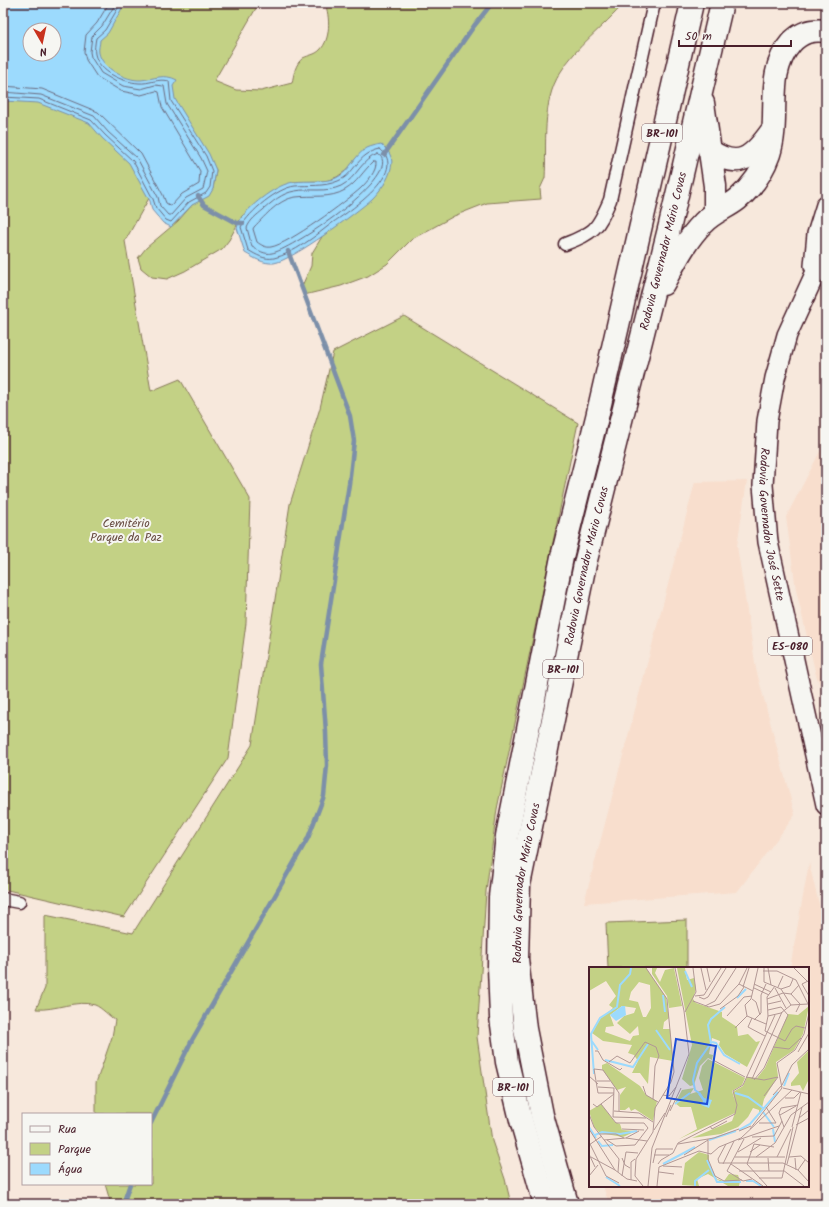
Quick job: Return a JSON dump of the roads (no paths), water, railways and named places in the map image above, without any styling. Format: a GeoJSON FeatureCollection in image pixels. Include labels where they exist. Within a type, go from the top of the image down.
{"type":"FeatureCollection","features":[{"type":"Feature","properties":{"kind":"highway","name":"Rodovia Governador Mário Covas"},"geometry":{"type":"LineString","coordinates":[[567,1204],[542,1115],[525,1029],[517,959],[519,885],[585,564],[670,225],[722,3]]}},
{"type":"Feature","properties":{"kind":"highway","name":"Rodovia Governador Mário Covas"},"geometry":{"type":"LineString","coordinates":[[545,1204],[521,1120],[507,1062],[502,1018],[499,968],[500,897],[506,843],[562,557],[597,417],[690,13]]}},
{"type":"Feature","properties":{"kind":"highway"},"geometry":{"type":"LineString","coordinates":[[690,13],[691,46],[656,207],[660,217],[670,225],[709,217]]}},
{"type":"Feature","properties":{"kind":"highway"},"geometry":{"type":"LineString","coordinates":[[647,315],[682,250],[709,217],[737,199],[760,173],[769,153],[773,129],[775,76],[784,51],[795,38],[808,30],[825,30]]}},
{"type":"Feature","properties":{"kind":"highway"},"geometry":{"type":"LineString","coordinates":[[701,91],[715,186],[709,217]]}},
{"type":"Feature","properties":{"kind":"highway"},"geometry":{"type":"LineString","coordinates":[[709,150],[729,159],[746,158],[757,151],[773,129]]}},
{"type":"Feature","properties":{"kind":"main road"},"geometry":{"type":"LineString","coordinates":[[812,278],[817,234],[826,205]]}},
{"type":"Feature","properties":{"kind":"main road","name":"Rodovia Governador José Sette"},"geometry":{"type":"LineString","coordinates":[[826,250],[787,334],[775,378],[767,421],[763,485],[768,542],[826,806]]}},
{"type":"Feature","properties":{"kind":"street"},"geometry":{"type":"LineString","coordinates":[[565,244],[588,235],[600,222],[610,200],[654,3]]}},
{"type":"Feature","properties":{"kind":"street"},"geometry":{"type":"LineString","coordinates":[[3,899],[19,902]]}},
{"type":"Feature","properties":{"kind":"water"},"geometry":{"type":"Polygon","coordinates":[[[3,3],[125,3],[108,33],[100,40],[99,51],[101,59],[105,64],[122,76],[135,80],[168,77],[177,80],[173,86],[175,99],[209,154],[216,170],[213,189],[209,196],[192,205],[171,227],[163,223],[152,210],[150,201],[129,163],[102,138],[89,123],[38,103],[3,101],[3,3]]]}},
{"type":"Feature","properties":{"kind":"water"},"geometry":{"type":"Polygon","coordinates":[[[381,144],[388,152],[392,161],[390,172],[381,189],[364,206],[309,245],[283,260],[274,263],[266,263],[245,253],[237,228],[239,222],[246,212],[265,195],[280,186],[294,182],[331,180],[336,178],[345,172],[363,151],[369,147],[381,144]]]}},
{"type":"Feature","properties":{"kind":"waterway"},"geometry":{"type":"LineString","coordinates":[[384,155],[474,26],[492,3]]}},
{"type":"Feature","properties":{"kind":"waterway"},"geometry":{"type":"LineString","coordinates":[[198,196],[204,205],[237,223],[243,223]]}},
{"type":"Feature","properties":{"kind":"waterway"},"geometry":{"type":"LineString","coordinates":[[152,1121],[192,1040],[308,838],[324,796],[327,765],[321,664],[349,484],[354,441],[350,416],[288,251]]}},
{"type":"Feature","properties":{"kind":"waterway"},"geometry":{"type":"LineString","coordinates":[[123,1204],[130,1185]]}},
{"type":"Feature","properties":{"kind":"park label","name":"Cemitério Parque da Paz"},"geometry":{"type":"Point","coordinates":[126,530]}}]}
